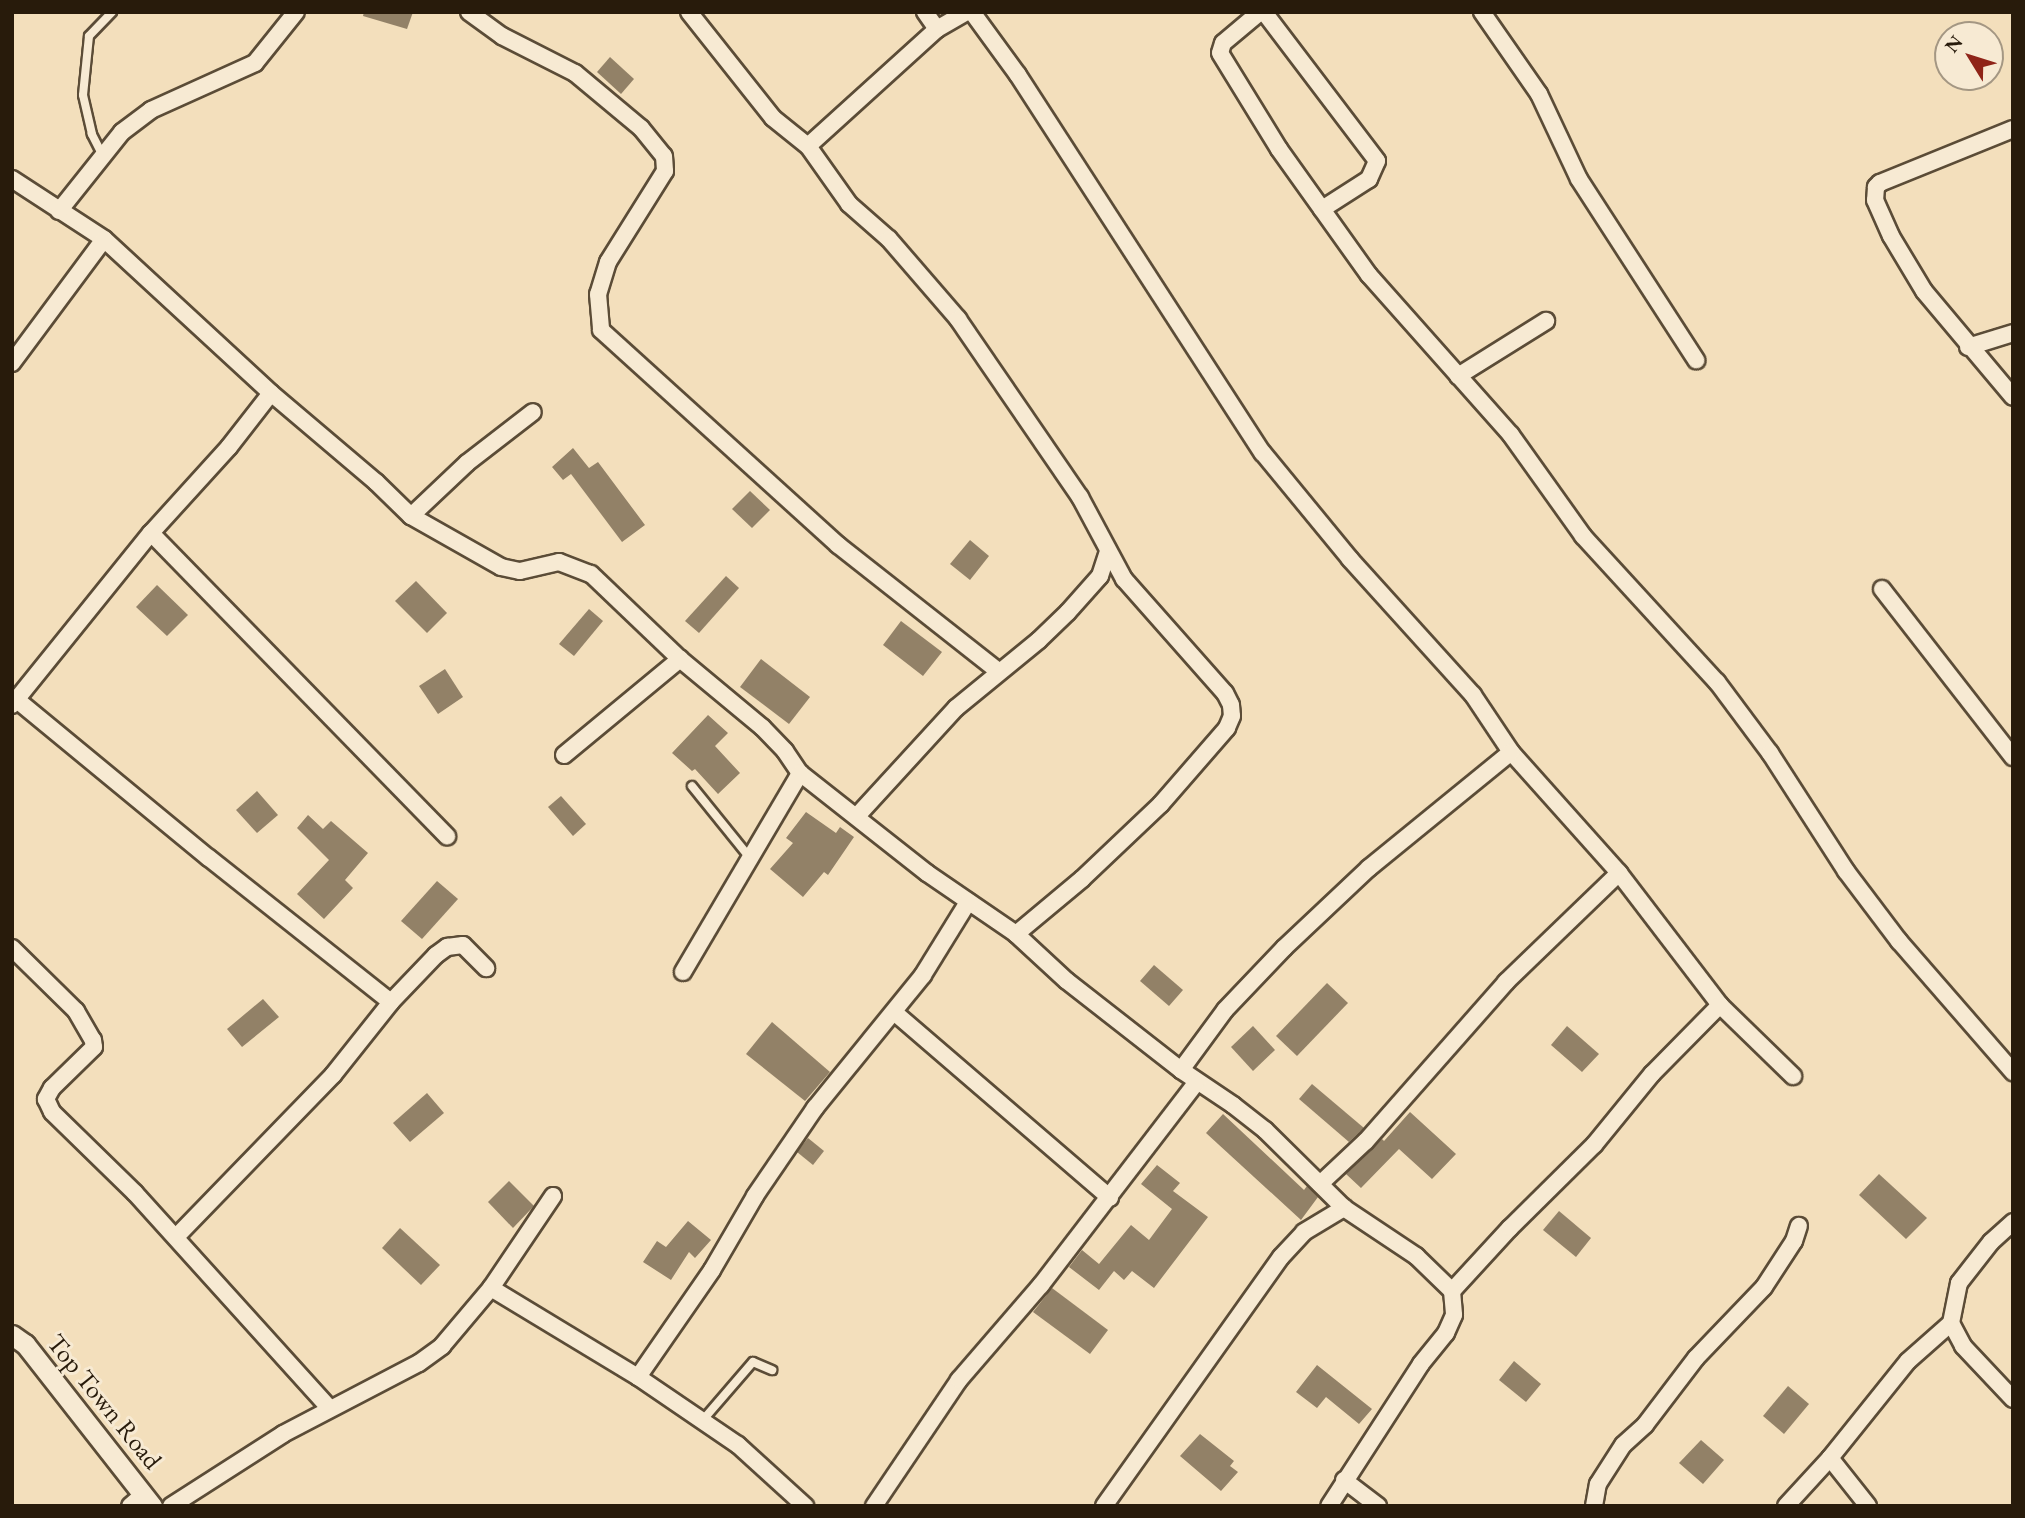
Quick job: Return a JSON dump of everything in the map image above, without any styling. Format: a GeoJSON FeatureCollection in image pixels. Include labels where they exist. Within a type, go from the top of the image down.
{"type":"FeatureCollection","features":[{"type":"Feature","properties":{"kind":"street"},"geometry":{"type":"LineString","coordinates":[[60,211],[122,132],[151,110],[255,63],[296,12]]}},
{"type":"Feature","properties":{"kind":"street"},"geometry":{"type":"LineString","coordinates":[[469,12],[502,36],[575,73],[640,128],[664,156],[665,171],[655,191],[608,262],[598,294],[601,330],[838,545],[998,671]]}},
{"type":"Feature","properties":{"kind":"street"},"geometry":{"type":"LineString","coordinates":[[689,12],[774,118],[808,146],[849,204],[889,239],[958,319],[1080,498],[1124,579],[1225,693],[1232,716],[1210,750],[1161,804],[1082,879],[1016,934]]}},
{"type":"Feature","properties":{"kind":"street"},"geometry":{"type":"LineString","coordinates":[[925,12],[937,29]]}},
{"type":"Feature","properties":{"kind":"street"},"geometry":{"type":"LineString","coordinates":[[808,146],[937,29],[966,12]]}},
{"type":"Feature","properties":{"kind":"street"},"geometry":{"type":"LineString","coordinates":[[972,12],[1018,75],[1263,453],[1350,559],[1473,695],[1511,752],[1619,873],[1720,1005],[1794,1076]]}},
{"type":"Feature","properties":{"kind":"street"},"geometry":{"type":"LineString","coordinates":[[1322,209],[1369,179],[1377,160],[1262,12],[1223,43],[1220,53],[1279,149],[1368,275],[1511,435],[1583,536],[1717,682],[1770,752],[1854,881],[1899,941],[2013,1072]]}},
{"type":"Feature","properties":{"kind":"street"},"geometry":{"type":"LineString","coordinates":[[1482,12],[1539,94],[1579,179],[1696,360]]}},
{"type":"Feature","properties":{"kind":"street"},"geometry":{"type":"LineString","coordinates":[[2013,129],[1880,183],[1875,192],[1875,200],[1891,236],[1923,290],[1968,347],[2013,397]]}},
{"type":"Feature","properties":{"kind":"street"},"geometry":{"type":"LineString","coordinates":[[12,179],[104,239],[271,393],[376,482],[411,516],[501,567],[520,570],[559,562],[591,573],[680,659],[762,727],[785,751],[800,773],[968,902],[1016,934],[1067,981],[1181,1070],[1265,1130],[1345,1208],[1416,1256],[1452,1291],[1454,1315],[1446,1334],[1421,1364],[1329,1506]]}},
{"type":"Feature","properties":{"kind":"street"},"geometry":{"type":"LineString","coordinates":[[12,363],[104,239]]}},
{"type":"Feature","properties":{"kind":"street"},"geometry":{"type":"LineString","coordinates":[[1458,376],[1546,321]]}},
{"type":"Feature","properties":{"kind":"street"},"geometry":{"type":"LineString","coordinates":[[1968,347],[2013,333]]}},
{"type":"Feature","properties":{"kind":"street"},"geometry":{"type":"LineString","coordinates":[[271,393],[229,447],[151,533],[14,702],[391,1002]]}},
{"type":"Feature","properties":{"kind":"street"},"geometry":{"type":"LineString","coordinates":[[411,516],[467,463],[533,412]]}},
{"type":"Feature","properties":{"kind":"street"},"geometry":{"type":"LineString","coordinates":[[151,533],[447,836]]}},
{"type":"Feature","properties":{"kind":"street"},"geometry":{"type":"LineString","coordinates":[[858,816],[956,708],[1039,640],[1068,612],[1100,576],[1108,552]]}},
{"type":"Feature","properties":{"kind":"street"},"geometry":{"type":"LineString","coordinates":[[1882,589],[2013,757]]}},
{"type":"Feature","properties":{"kind":"street"},"geometry":{"type":"LineString","coordinates":[[564,755],[680,659]]}},
{"type":"Feature","properties":{"kind":"street"},"geometry":{"type":"LineString","coordinates":[[1181,1070],[1225,1010],[1284,948],[1369,868],[1511,752]]}},
{"type":"Feature","properties":{"kind":"street"},"geometry":{"type":"LineString","coordinates":[[683,972],[800,773]]}},
{"type":"Feature","properties":{"kind":"street"},"geometry":{"type":"LineString","coordinates":[[1320,1184],[1366,1141],[1506,982],[1619,873]]}},
{"type":"Feature","properties":{"kind":"street"},"geometry":{"type":"LineString","coordinates":[[638,1377],[712,1270],[755,1196],[816,1108],[942,949],[968,902]]}},
{"type":"Feature","properties":{"kind":"street"},"geometry":{"type":"LineString","coordinates":[[176,1237],[333,1075],[391,1002],[447,947],[456,943],[463,945],[486,968]]}},
{"type":"Feature","properties":{"kind":"street"},"geometry":{"type":"LineString","coordinates":[[12,948],[76,1011],[93,1040],[94,1047],[52,1088],[46,1099],[52,1112],[176,1237],[329,1408]]}},
{"type":"Feature","properties":{"kind":"street"},"geometry":{"type":"LineString","coordinates":[[1452,1291],[1510,1228],[1594,1145],[1652,1074],[1720,1005]]}},
{"type":"Feature","properties":{"kind":"street"},"geometry":{"type":"LineString","coordinates":[[894,1012],[1110,1198]]}},
{"type":"Feature","properties":{"kind":"street"},"geometry":{"type":"LineString","coordinates":[[874,1506],[958,1380],[1041,1285],[1197,1082]]}},
{"type":"Feature","properties":{"kind":"street"},"geometry":{"type":"LineString","coordinates":[[171,1506],[221,1471],[329,1408],[419,1363],[442,1346],[491,1289],[552,1196]]}},
{"type":"Feature","properties":{"kind":"street"},"geometry":{"type":"LineString","coordinates":[[1104,1506],[1280,1257],[1304,1232],[1345,1208]]}},
{"type":"Feature","properties":{"kind":"street"},"geometry":{"type":"LineString","coordinates":[[1786,1506],[1830,1458],[1908,1361],[1951,1323],[1959,1283],[1991,1242],[2013,1222]]}},
{"type":"Feature","properties":{"kind":"street"},"geometry":{"type":"LineString","coordinates":[[1594,1506],[1598,1483],[1623,1445],[1645,1425],[1696,1358],[1764,1287],[1794,1241],[1799,1226]]}},
{"type":"Feature","properties":{"kind":"street"},"geometry":{"type":"LineString","coordinates":[[491,1289],[638,1377],[738,1445],[805,1506]]}},
{"type":"Feature","properties":{"kind":"street"},"geometry":{"type":"LineString","coordinates":[[1951,1323],[1963,1346],[2013,1399]]}},
{"type":"Feature","properties":{"kind":"street","name":"Top Town Road"},"geometry":{"type":"LineString","coordinates":[[16,1344],[142,1502]]}},
{"type":"Feature","properties":{"kind":"street"},"geometry":{"type":"LineString","coordinates":[[1830,1458],[1868,1506]]}},
{"type":"Feature","properties":{"kind":"street"},"geometry":{"type":"LineString","coordinates":[[1344,1480],[1378,1506]]}},
{"type":"Feature","properties":{"kind":"lane"},"geometry":{"type":"LineString","coordinates":[[103,156],[92,134],[83,95],[89,36],[112,12]]}},
{"type":"Feature","properties":{"kind":"lane"},"geometry":{"type":"LineString","coordinates":[[692,786],[750,858]]}},
{"type":"Feature","properties":{"kind":"lane"},"geometry":{"type":"LineString","coordinates":[[702,1421],[753,1362],[772,1370]]}},
{"type":"Feature","properties":{"kind":"building"},"geometry":{"type":"Polygon","coordinates":[[[364,12],[413,12],[407,29],[363,16],[364,12]]]}},
{"type":"Feature","properties":{"kind":"building"},"geometry":{"type":"Polygon","coordinates":[[[610,57],[634,79],[621,94],[597,72],[610,57]]]}},
{"type":"Feature","properties":{"kind":"building"},"geometry":{"type":"Polygon","coordinates":[[[573,448],[589,468],[598,462],[645,525],[622,542],[571,474],[563,480],[552,467],[573,448]]]}},
{"type":"Feature","properties":{"kind":"building"},"geometry":{"type":"Polygon","coordinates":[[[750,491],[770,510],[752,528],[732,509],[750,491]]]}},
{"type":"Feature","properties":{"kind":"building"},"geometry":{"type":"Polygon","coordinates":[[[970,540],[989,556],[970,580],[950,564],[970,540]]]}},
{"type":"Feature","properties":{"kind":"building"},"geometry":{"type":"Polygon","coordinates":[[[726,576],[739,588],[699,633],[685,621],[726,576]]]}},
{"type":"Feature","properties":{"kind":"building"},"geometry":{"type":"Polygon","coordinates":[[[416,581],[447,613],[427,633],[395,601],[416,581]]]}},
{"type":"Feature","properties":{"kind":"building"},"geometry":{"type":"Polygon","coordinates":[[[157,585],[188,615],[167,636],[136,607],[157,585]]]}},
{"type":"Feature","properties":{"kind":"building"},"geometry":{"type":"Polygon","coordinates":[[[589,609],[603,621],[574,656],[559,644],[589,609]]]}},
{"type":"Feature","properties":{"kind":"building"},"geometry":{"type":"Polygon","coordinates":[[[901,621],[942,652],[923,676],[883,645],[901,621]]]}},
{"type":"Feature","properties":{"kind":"building"},"geometry":{"type":"Polygon","coordinates":[[[761,659],[810,697],[789,724],[740,687],[761,659]]]}},
{"type":"Feature","properties":{"kind":"building"},"geometry":{"type":"Polygon","coordinates":[[[445,669],[463,697],[438,714],[419,686],[445,669]]]}},
{"type":"Feature","properties":{"kind":"building"},"geometry":{"type":"Polygon","coordinates":[[[708,715],[728,733],[715,746],[740,773],[718,794],[695,769],[692,771],[672,753],[708,715]]]}},
{"type":"Feature","properties":{"kind":"building"},"geometry":{"type":"Polygon","coordinates":[[[257,791],[278,815],[257,833],[236,810],[257,791]]]}},
{"type":"Feature","properties":{"kind":"building"},"geometry":{"type":"Polygon","coordinates":[[[561,796],[586,824],[573,836],[548,807],[561,796]]]}},
{"type":"Feature","properties":{"kind":"building"},"geometry":{"type":"Polygon","coordinates":[[[806,812],[836,833],[840,827],[854,837],[828,875],[824,872],[803,897],[770,869],[793,843],[786,838],[806,812]]]}},
{"type":"Feature","properties":{"kind":"building"},"geometry":{"type":"Polygon","coordinates":[[[308,815],[323,829],[331,821],[368,853],[345,880],[353,888],[324,919],[297,894],[329,860],[297,828],[308,815]]]}},
{"type":"Feature","properties":{"kind":"building"},"geometry":{"type":"Polygon","coordinates":[[[437,881],[458,899],[422,939],[401,921],[437,881]]]}},
{"type":"Feature","properties":{"kind":"building"},"geometry":{"type":"Polygon","coordinates":[[[1154,965],[1183,990],[1169,1006],[1140,981],[1154,965]]]}},
{"type":"Feature","properties":{"kind":"building"},"geometry":{"type":"Polygon","coordinates":[[[1327,983],[1348,1003],[1297,1056],[1276,1036],[1327,983]]]}},
{"type":"Feature","properties":{"kind":"building"},"geometry":{"type":"Polygon","coordinates":[[[263,999],[279,1017],[242,1047],[227,1029],[263,999]]]}},
{"type":"Feature","properties":{"kind":"building"},"geometry":{"type":"Polygon","coordinates":[[[772,1022],[830,1072],[805,1101],[746,1054],[772,1022]]]}},
{"type":"Feature","properties":{"kind":"building"},"geometry":{"type":"Polygon","coordinates":[[[1253,1026],[1275,1050],[1253,1071],[1231,1047],[1253,1026]]]}},
{"type":"Feature","properties":{"kind":"building"},"geometry":{"type":"Polygon","coordinates":[[[1567,1026],[1599,1054],[1582,1072],[1551,1045],[1567,1026]]]}},
{"type":"Feature","properties":{"kind":"building"},"geometry":{"type":"Polygon","coordinates":[[[1312,1084],[1364,1128],[1349,1142],[1299,1099],[1312,1084]]]}},
{"type":"Feature","properties":{"kind":"building"},"geometry":{"type":"Polygon","coordinates":[[[427,1093],[444,1113],[410,1142],[393,1123],[427,1093]]]}},
{"type":"Feature","properties":{"kind":"building"},"geometry":{"type":"Polygon","coordinates":[[[1410,1112],[1456,1154],[1432,1179],[1399,1149],[1361,1188],[1346,1174],[1382,1139],[1384,1141],[1410,1112]]]}},
{"type":"Feature","properties":{"kind":"building"},"geometry":{"type":"Polygon","coordinates":[[[1223,1114],[1304,1190],[1307,1186],[1318,1197],[1301,1220],[1206,1133],[1223,1114]]]}},
{"type":"Feature","properties":{"kind":"building"},"geometry":{"type":"Polygon","coordinates":[[[808,1138],[824,1151],[813,1165],[797,1152],[808,1138]]]}},
{"type":"Feature","properties":{"kind":"building"},"geometry":{"type":"Polygon","coordinates":[[[1157,1165],[1180,1183],[1173,1191],[1208,1217],[1154,1288],[1132,1271],[1124,1280],[1114,1271],[1099,1290],[1069,1267],[1082,1250],[1099,1264],[1131,1225],[1149,1240],[1172,1209],[1141,1184],[1157,1165]]]}},
{"type":"Feature","properties":{"kind":"building"},"geometry":{"type":"Polygon","coordinates":[[[1879,1174],[1927,1218],[1906,1239],[1859,1195],[1879,1174]]]}},
{"type":"Feature","properties":{"kind":"building"},"geometry":{"type":"Polygon","coordinates":[[[509,1181],[534,1206],[513,1228],[488,1202],[509,1181]]]}},
{"type":"Feature","properties":{"kind":"building"},"geometry":{"type":"Polygon","coordinates":[[[1559,1211],[1591,1238],[1576,1257],[1543,1230],[1559,1211]]]}},
{"type":"Feature","properties":{"kind":"building"},"geometry":{"type":"Polygon","coordinates":[[[688,1221],[711,1240],[695,1258],[689,1252],[671,1280],[643,1262],[657,1241],[666,1247],[688,1221]]]}},
{"type":"Feature","properties":{"kind":"building"},"geometry":{"type":"Polygon","coordinates":[[[400,1228],[440,1265],[421,1285],[382,1248],[400,1228]]]}},
{"type":"Feature","properties":{"kind":"building"},"geometry":{"type":"Polygon","coordinates":[[[1052,1288],[1108,1330],[1090,1354],[1033,1312],[1052,1288]]]}},
{"type":"Feature","properties":{"kind":"building"},"geometry":{"type":"Polygon","coordinates":[[[1514,1361],[1541,1384],[1526,1402],[1499,1380],[1514,1361]]]}},
{"type":"Feature","properties":{"kind":"building"},"geometry":{"type":"Polygon","coordinates":[[[1317,1365],[1372,1409],[1359,1424],[1326,1397],[1317,1408],[1296,1392],[1317,1365]]]}},
{"type":"Feature","properties":{"kind":"building"},"geometry":{"type":"Polygon","coordinates":[[[1788,1386],[1809,1404],[1784,1434],[1763,1416],[1788,1386]]]}},
{"type":"Feature","properties":{"kind":"building"},"geometry":{"type":"Polygon","coordinates":[[[1200,1434],[1234,1461],[1230,1466],[1238,1472],[1221,1491],[1180,1456],[1200,1434]]]}},
{"type":"Feature","properties":{"kind":"building"},"geometry":{"type":"Polygon","coordinates":[[[1701,1440],[1724,1460],[1703,1484],[1679,1463],[1701,1440]]]}}]}
